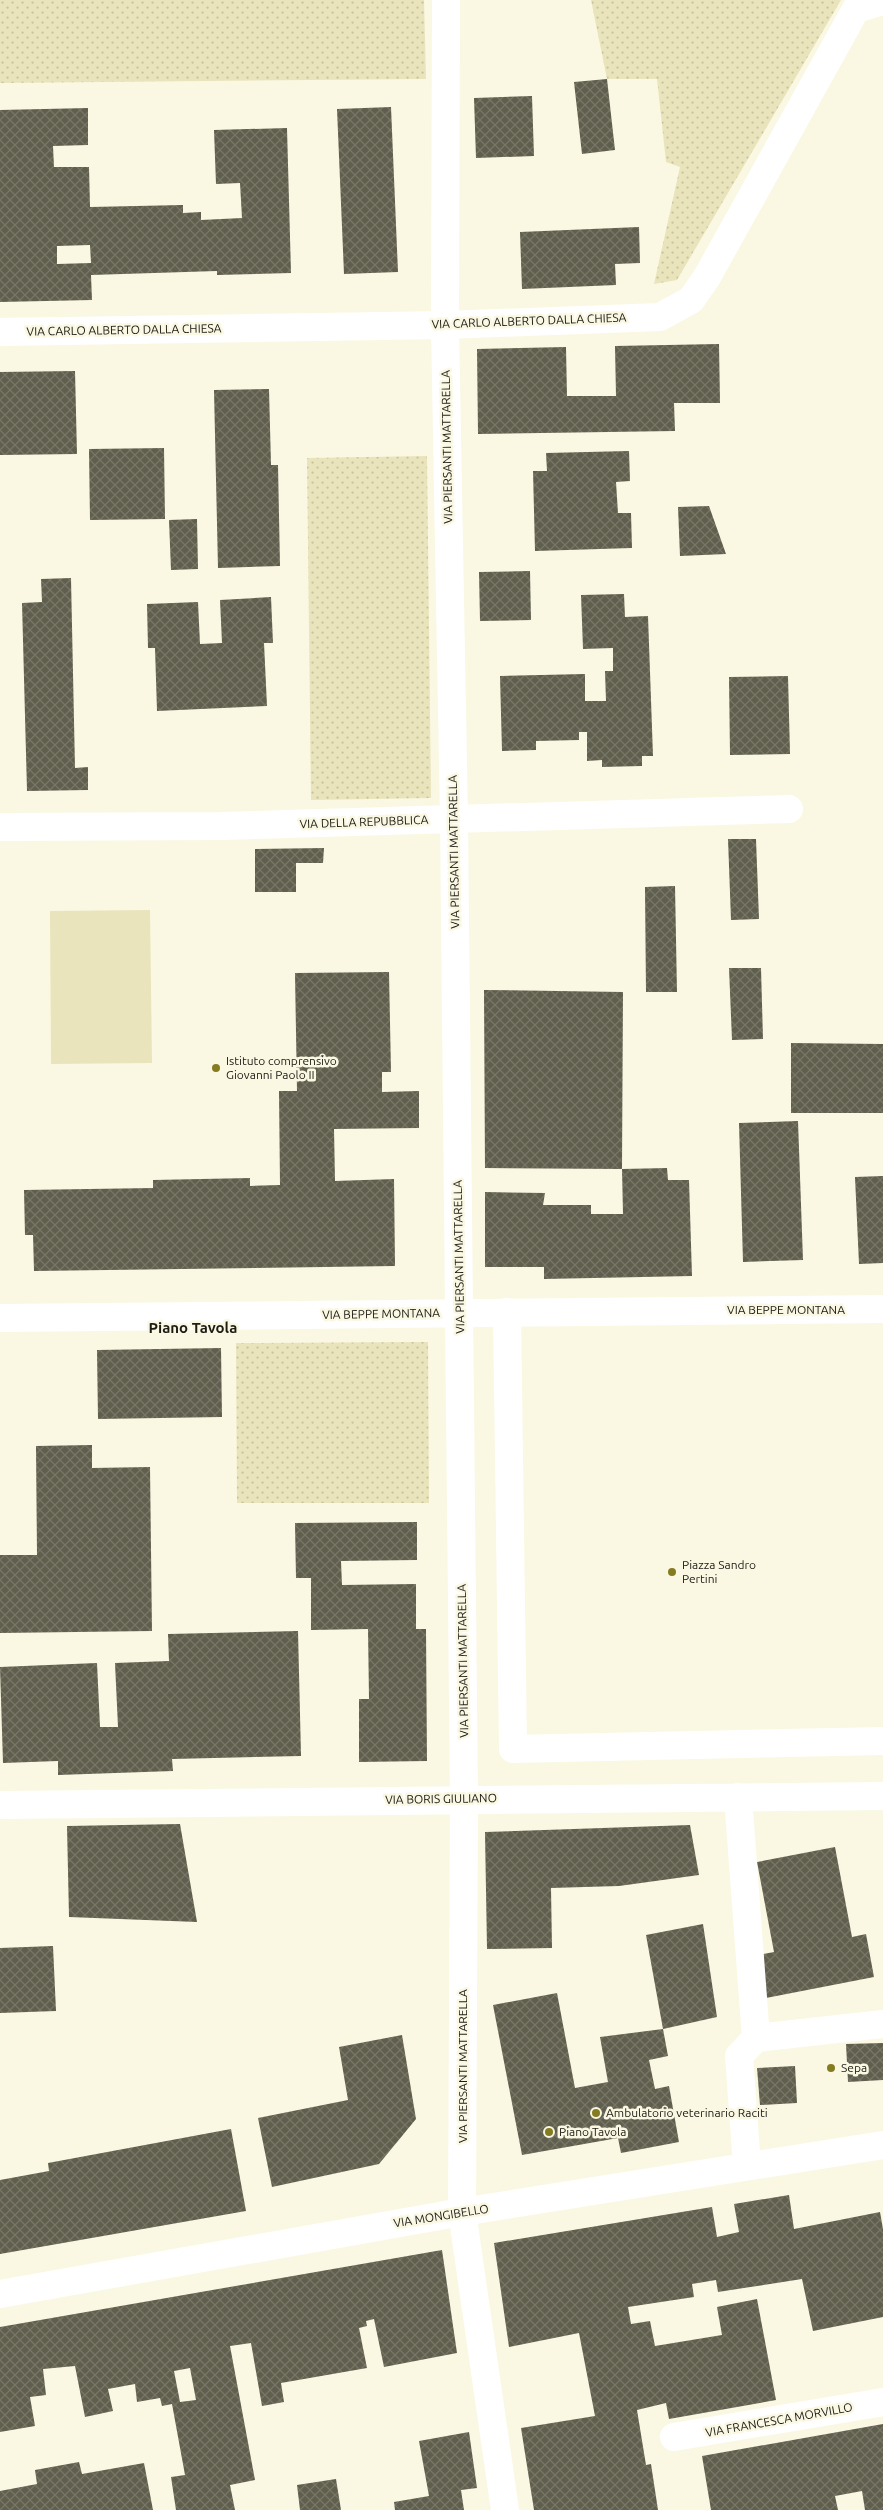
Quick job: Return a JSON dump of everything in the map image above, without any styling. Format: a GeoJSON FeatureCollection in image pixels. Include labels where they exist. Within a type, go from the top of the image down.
{"type":"FeatureCollection","features":[{"type":"Feature","properties":{"kind":"street","name":"VIA PIERSANTI MATTARELLA"},"geometry":{"type":"LineString","coordinates":[[446,0],[445,325],[454,819],[464,1799],[462,2212],[505,2510]]}},
{"type":"Feature","properties":{"kind":"street","name":"VIA CARLO ALBERTO DALLA CHIESA"},"geometry":{"type":"LineString","coordinates":[[0,332],[445,325],[660,317],[691,300],[707,277],[856,9],[883,2]]}},
{"type":"Feature","properties":{"kind":"street","name":"VIA DELLA REPUBBLICA"},"geometry":{"type":"LineString","coordinates":[[0,827],[222,826],[789,809]]}},
{"type":"Feature","properties":{"kind":"street","name":"VIA BEPPE MONTANA"},"geometry":{"type":"LineString","coordinates":[[0,1318],[883,1309]]}},
{"type":"Feature","properties":{"kind":"street"},"geometry":{"type":"LineString","coordinates":[[507,1312],[513,1749],[883,1741]]}},
{"type":"Feature","properties":{"kind":"street","name":"VIA BORIS GIULIANO"},"geometry":{"type":"LineString","coordinates":[[0,1805],[883,1796]]}},
{"type":"Feature","properties":{"kind":"street"},"geometry":{"type":"LineString","coordinates":[[738,1797],[756,2038]]}},
{"type":"Feature","properties":{"kind":"street"},"geometry":{"type":"LineString","coordinates":[[747,2166],[739,2056],[756,2038],[883,2024]]}},
{"type":"Feature","properties":{"kind":"street","name":"VIA MONGIBELLO"},"geometry":{"type":"LineString","coordinates":[[0,2294],[462,2212],[883,2145]]}},
{"type":"Feature","properties":{"kind":"street","name":"VIA FRANCESCA MORVILLO"},"geometry":{"type":"LineString","coordinates":[[674,2437],[883,2402]]}},
{"type":"Feature","properties":{"kind":"shaded area"},"geometry":{"type":"Polygon","coordinates":[[[0,0],[424,0],[426,79],[0,83],[0,0]]]}},
{"type":"Feature","properties":{"kind":"shaded area"},"geometry":{"type":"Polygon","coordinates":[[[591,0],[841,0],[677,280],[654,284],[680,167],[666,162],[657,79],[607,79],[591,0]]]}},
{"type":"Feature","properties":{"kind":"shaded area"},"geometry":{"type":"Polygon","coordinates":[[[427,456],[431,798],[311,800],[307,458],[427,456]]]}},
{"type":"Feature","properties":{"kind":"shaded area"},"geometry":{"type":"Polygon","coordinates":[[[150,910],[152,1063],[51,1064],[50,911],[150,910]]]}},
{"type":"Feature","properties":{"kind":"shaded area"},"geometry":{"type":"Polygon","coordinates":[[[428,1342],[429,1503],[237,1503],[236,1343],[428,1342]]]}},
{"type":"Feature","properties":{"kind":"building"},"geometry":{"type":"Polygon","coordinates":[[[607,79],[615,150],[582,154],[574,82],[607,79]]]}},
{"type":"Feature","properties":{"kind":"building"},"geometry":{"type":"Polygon","coordinates":[[[532,96],[534,156],[476,158],[474,98],[532,96]]]}},
{"type":"Feature","properties":{"kind":"building"},"geometry":{"type":"Polygon","coordinates":[[[391,107],[398,272],[344,274],[337,109],[391,107]]]}},
{"type":"Feature","properties":{"kind":"building"},"geometry":{"type":"Polygon","coordinates":[[[88,108],[88,145],[53,146],[54,167],[89,167],[90,207],[183,205],[183,213],[201,212],[201,220],[242,218],[240,183],[216,184],[214,130],[287,128],[291,273],[217,275],[217,271],[91,275],[92,300],[0,302],[0,110],[88,108]],[[90,245],[57,246],[57,264],[91,263],[90,245]]]}},
{"type":"Feature","properties":{"kind":"building"},"geometry":{"type":"Polygon","coordinates":[[[639,227],[640,263],[615,264],[616,285],[522,289],[520,232],[639,227]]]}},
{"type":"Feature","properties":{"kind":"building"},"geometry":{"type":"Polygon","coordinates":[[[719,344],[720,403],[674,403],[675,431],[478,434],[477,349],[566,347],[567,396],[616,396],[615,346],[719,344]]]}},
{"type":"Feature","properties":{"kind":"building"},"geometry":{"type":"Polygon","coordinates":[[[75,371],[77,454],[0,455],[0,372],[75,371]]]}},
{"type":"Feature","properties":{"kind":"building"},"geometry":{"type":"Polygon","coordinates":[[[269,389],[271,465],[278,465],[280,566],[218,568],[214,390],[269,389]]]}},
{"type":"Feature","properties":{"kind":"building"},"geometry":{"type":"Polygon","coordinates":[[[164,448],[165,519],[90,520],[89,449],[164,448]]]}},
{"type":"Feature","properties":{"kind":"building"},"geometry":{"type":"Polygon","coordinates":[[[629,451],[630,481],[616,482],[618,513],[631,513],[632,548],[535,551],[533,471],[547,471],[546,453],[629,451]]]}},
{"type":"Feature","properties":{"kind":"building"},"geometry":{"type":"Polygon","coordinates":[[[709,506],[726,554],[680,556],[678,507],[709,506]]]}},
{"type":"Feature","properties":{"kind":"building"},"geometry":{"type":"Polygon","coordinates":[[[197,519],[198,569],[171,570],[169,520],[197,519]]]}},
{"type":"Feature","properties":{"kind":"building"},"geometry":{"type":"Polygon","coordinates":[[[530,571],[531,620],[480,621],[479,572],[530,571]]]}},
{"type":"Feature","properties":{"kind":"building"},"geometry":{"type":"Polygon","coordinates":[[[71,578],[75,768],[88,767],[88,790],[27,791],[22,603],[42,602],[41,579],[71,578]]]}},
{"type":"Feature","properties":{"kind":"building"},"geometry":{"type":"Polygon","coordinates":[[[624,594],[625,617],[648,616],[653,756],[642,756],[642,766],[602,767],[602,760],[587,761],[587,732],[579,732],[579,740],[536,741],[536,750],[502,751],[500,676],[585,674],[585,701],[606,701],[605,671],[613,671],[613,648],[583,649],[581,595],[624,594]]]}},
{"type":"Feature","properties":{"kind":"building"},"geometry":{"type":"Polygon","coordinates":[[[271,597],[273,643],[264,643],[267,706],[157,711],[155,648],[148,648],[147,604],[198,602],[200,644],[222,643],[220,600],[271,597]]]}},
{"type":"Feature","properties":{"kind":"building"},"geometry":{"type":"Polygon","coordinates":[[[788,676],[790,754],[730,755],[729,677],[788,676]]]}},
{"type":"Feature","properties":{"kind":"building"},"geometry":{"type":"Polygon","coordinates":[[[728,839],[756,839],[759,919],[731,920],[728,839]]]}},
{"type":"Feature","properties":{"kind":"building"},"geometry":{"type":"Polygon","coordinates":[[[324,848],[323,863],[296,863],[296,892],[255,892],[255,849],[324,848]]]}},
{"type":"Feature","properties":{"kind":"building"},"geometry":{"type":"Polygon","coordinates":[[[675,886],[677,992],[646,992],[645,887],[675,886]]]}},
{"type":"Feature","properties":{"kind":"building"},"geometry":{"type":"Polygon","coordinates":[[[729,968],[761,968],[763,1039],[732,1040],[729,968]]]}},
{"type":"Feature","properties":{"kind":"building"},"geometry":{"type":"Polygon","coordinates":[[[389,972],[391,1072],[382,1072],[382,1092],[419,1091],[419,1128],[334,1129],[335,1181],[394,1179],[395,1266],[34,1271],[33,1235],[25,1235],[24,1190],[153,1188],[153,1180],[250,1178],[250,1186],[280,1185],[279,1091],[297,1091],[295,973],[389,972]]]}},
{"type":"Feature","properties":{"kind":"building"},"geometry":{"type":"Polygon","coordinates":[[[484,990],[623,992],[622,1169],[485,1168],[484,990]]]}},
{"type":"Feature","properties":{"kind":"building"},"geometry":{"type":"Polygon","coordinates":[[[791,1043],[883,1044],[883,1113],[791,1113],[791,1043]]]}},
{"type":"Feature","properties":{"kind":"building"},"geometry":{"type":"Polygon","coordinates":[[[798,1121],[803,1260],[743,1262],[739,1123],[798,1121]]]}},
{"type":"Feature","properties":{"kind":"building"},"geometry":{"type":"Polygon","coordinates":[[[667,1168],[668,1180],[689,1180],[692,1276],[544,1279],[544,1267],[485,1267],[485,1192],[545,1193],[543,1205],[591,1205],[591,1214],[623,1214],[622,1169],[667,1168]]]}},
{"type":"Feature","properties":{"kind":"building"},"geometry":{"type":"Polygon","coordinates":[[[883,1176],[883,1263],[859,1264],[855,1177],[883,1176]]]}},
{"type":"Feature","properties":{"kind":"building"},"geometry":{"type":"Polygon","coordinates":[[[221,1348],[222,1417],[98,1419],[97,1350],[221,1348]]]}},
{"type":"Feature","properties":{"kind":"building"},"geometry":{"type":"Polygon","coordinates":[[[92,1445],[92,1468],[150,1467],[152,1631],[0,1633],[0,1555],[37,1555],[36,1446],[92,1445]]]}},
{"type":"Feature","properties":{"kind":"building"},"geometry":{"type":"Polygon","coordinates":[[[417,1522],[417,1560],[341,1561],[342,1585],[416,1584],[416,1629],[426,1629],[427,1761],[359,1762],[359,1699],[369,1699],[368,1629],[311,1630],[311,1578],[296,1578],[295,1523],[417,1522]]]}},
{"type":"Feature","properties":{"kind":"building"},"geometry":{"type":"Polygon","coordinates":[[[298,1631],[301,1756],[172,1759],[173,1771],[58,1775],[58,1761],[3,1763],[0,1667],[97,1663],[100,1727],[118,1727],[115,1663],[169,1661],[168,1634],[298,1631]]]}},
{"type":"Feature","properties":{"kind":"building"},"geometry":{"type":"Polygon","coordinates":[[[180,1824],[197,1922],[69,1917],[67,1826],[180,1824]]]}},
{"type":"Feature","properties":{"kind":"building"},"geometry":{"type":"Polygon","coordinates":[[[690,1825],[699,1875],[619,1886],[551,1888],[552,1948],[487,1949],[485,1832],[690,1825]]]}},
{"type":"Feature","properties":{"kind":"building"},"geometry":{"type":"Polygon","coordinates":[[[835,1847],[852,1937],[866,1934],[874,1977],[766,1998],[758,1955],[774,1952],[757,1862],[835,1847]]]}},
{"type":"Feature","properties":{"kind":"building"},"geometry":{"type":"Polygon","coordinates":[[[703,1924],[717,2017],[663,2029],[646,1935],[703,1924]]]}},
{"type":"Feature","properties":{"kind":"building"},"geometry":{"type":"Polygon","coordinates":[[[53,1946],[56,2011],[0,2013],[0,1948],[53,1946]]]}},
{"type":"Feature","properties":{"kind":"building"},"geometry":{"type":"Polygon","coordinates":[[[557,1993],[575,2088],[608,2082],[600,2037],[663,2029],[668,2056],[649,2060],[655,2089],[669,2086],[679,2142],[621,2153],[618,2138],[522,2155],[493,2005],[557,1993]]]}},
{"type":"Feature","properties":{"kind":"building"},"geometry":{"type":"Polygon","coordinates":[[[402,2035],[416,2119],[379,2164],[272,2187],[258,2118],[348,2100],[339,2047],[402,2035]]]}},
{"type":"Feature","properties":{"kind":"building"},"geometry":{"type":"Polygon","coordinates":[[[883,2043],[883,2080],[848,2082],[846,2044],[883,2043]]]}},
{"type":"Feature","properties":{"kind":"building"},"geometry":{"type":"Polygon","coordinates":[[[795,2066],[797,2103],[760,2105],[757,2068],[795,2066]]]}},
{"type":"Feature","properties":{"kind":"building"},"geometry":{"type":"Polygon","coordinates":[[[231,2129],[246,2211],[0,2254],[0,2180],[49,2171],[48,2163],[231,2129]]]}},
{"type":"Feature","properties":{"kind":"building"},"geometry":{"type":"Polygon","coordinates":[[[789,2195],[794,2229],[880,2212],[883,2229],[883,2317],[813,2331],[802,2279],[718,2292],[716,2280],[692,2284],[694,2297],[628,2307],[631,2324],[650,2321],[655,2346],[722,2335],[717,2307],[757,2299],[776,2400],[669,2419],[666,2403],[637,2410],[646,2465],[651,2464],[658,2510],[534,2510],[521,2428],[595,2416],[579,2333],[509,2347],[494,2243],[712,2207],[717,2237],[739,2232],[734,2204],[789,2195]]]}},
{"type":"Feature","properties":{"kind":"building"},"geometry":{"type":"Polygon","coordinates":[[[442,2250],[457,2353],[384,2367],[374,2319],[366,2321],[367,2326],[359,2328],[367,2368],[281,2383],[284,2402],[262,2406],[251,2343],[230,2346],[255,2480],[230,2485],[235,2510],[176,2510],[171,2477],[185,2475],[172,2404],[162,2406],[160,2398],[137,2402],[135,2384],[108,2389],[113,2411],[85,2417],[75,2366],[43,2369],[46,2395],[30,2397],[35,2426],[0,2432],[0,2327],[442,2250]],[[190,2368],[174,2371],[180,2402],[196,2400],[190,2368]]]}},
{"type":"Feature","properties":{"kind":"building"},"geometry":{"type":"Polygon","coordinates":[[[883,2424],[883,2510],[865,2510],[862,2491],[835,2496],[838,2510],[711,2510],[702,2456],[883,2424]]]}},
{"type":"Feature","properties":{"kind":"building"},"geometry":{"type":"Polygon","coordinates":[[[469,2432],[477,2488],[461,2490],[464,2510],[395,2510],[394,2502],[429,2496],[419,2441],[469,2432]]]}},
{"type":"Feature","properties":{"kind":"building"},"geometry":{"type":"Polygon","coordinates":[[[79,2462],[82,2474],[144,2463],[153,2510],[0,2510],[0,2491],[37,2484],[35,2470],[79,2462]]]}},
{"type":"Feature","properties":{"kind":"building"},"geometry":{"type":"Polygon","coordinates":[[[336,2479],[341,2510],[300,2510],[297,2485],[336,2479]]]}},
{"type":"Feature","properties":{"kind":"place","name":"Istituto comprensivo Giovanni Paolo II"},"geometry":{"type":"Point","coordinates":[216,1068]}},
{"type":"Feature","properties":{"kind":"place","name":"Piazza Sandro Pertini"},"geometry":{"type":"Point","coordinates":[672,1572]}},
{"type":"Feature","properties":{"kind":"place","name":"Sepa"},"geometry":{"type":"Point","coordinates":[831,2068]}},
{"type":"Feature","properties":{"kind":"place","name":"Ambulatorio veterinario Raciti"},"geometry":{"type":"Point","coordinates":[596,2113]}},
{"type":"Feature","properties":{"kind":"place","name":"Piano Tavola"},"geometry":{"type":"Point","coordinates":[549,2132]}},
{"type":"Feature","properties":{"kind":"district","name":"Piano Tavola"},"geometry":{"type":"Point","coordinates":[193,1328]}}]}
